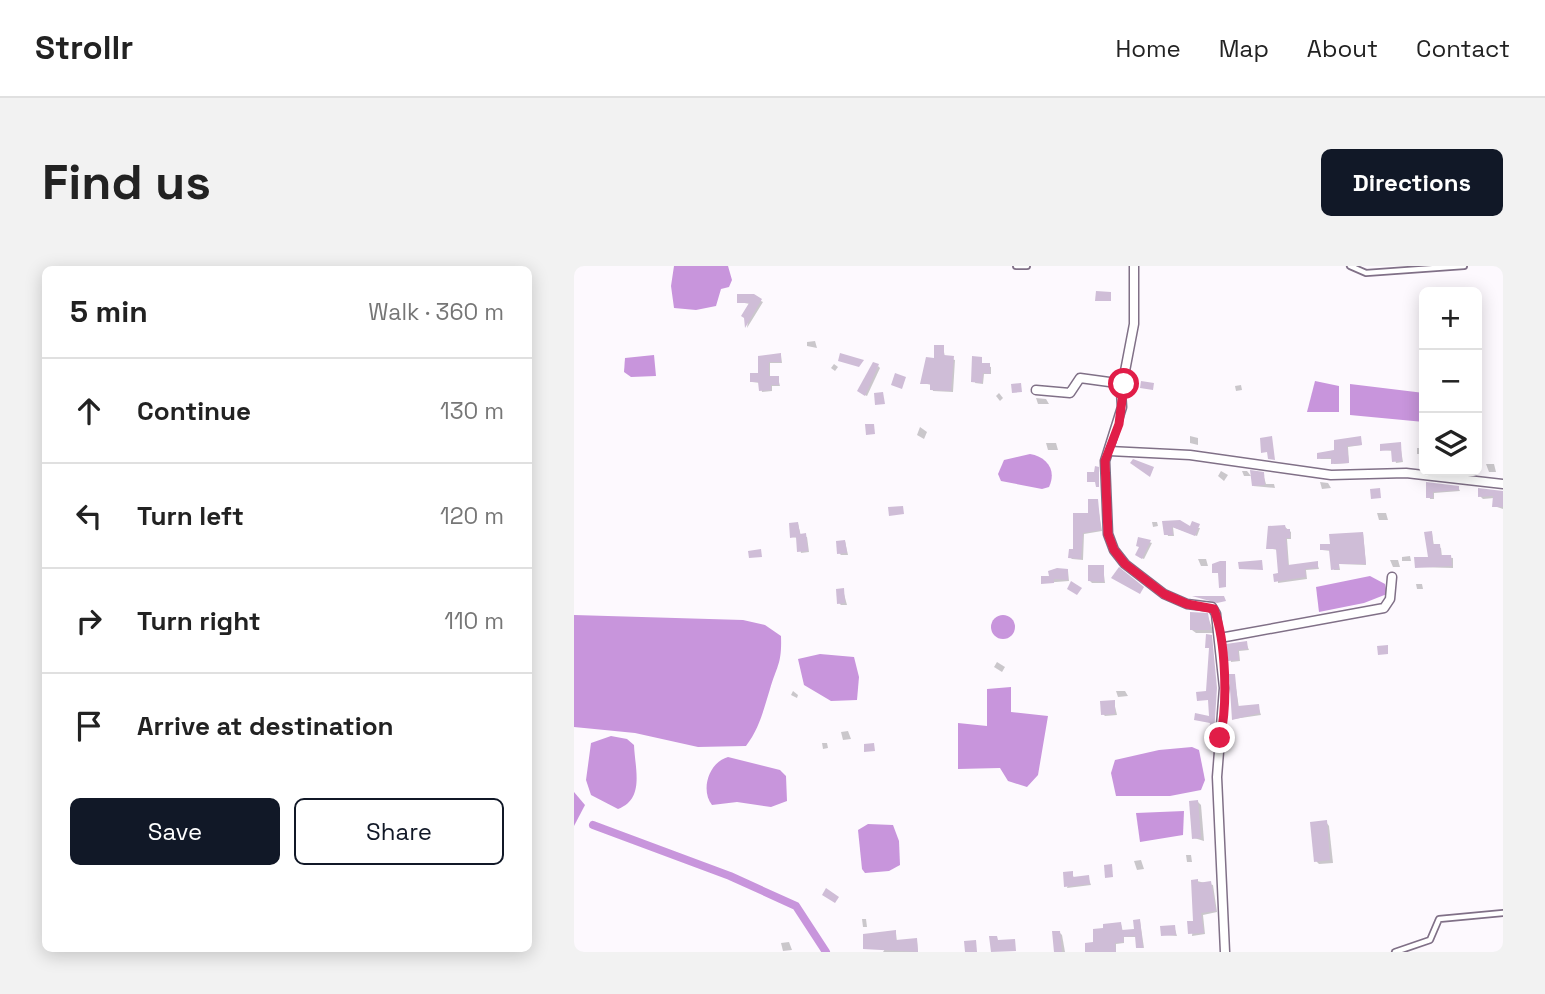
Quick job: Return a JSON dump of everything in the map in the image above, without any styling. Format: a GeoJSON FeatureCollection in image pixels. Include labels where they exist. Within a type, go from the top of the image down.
{"type":"FeatureCollection","features":[{"type":"Feature","properties":{"kind":"street"},"geometry":{"type":"LineString","coordinates":[[1134,266],[1134,324],[1119,424],[1105,461],[1108,534],[1114,550],[1125,564],[1164,594],[1187,604],[1212,607],[1220,638],[1224,711],[1217,777],[1225,952]]}},
{"type":"Feature","properties":{"kind":"street"},"geometry":{"type":"LineString","coordinates":[[1036,390],[1070,393],[1080,378],[1124,384]]}},
{"type":"Feature","properties":{"kind":"street"},"geometry":{"type":"LineString","coordinates":[[1109,451],[1190,455],[1331,475],[1406,473],[1503,484]]}},
{"type":"Feature","properties":{"kind":"street"},"geometry":{"type":"LineString","coordinates":[[1220,638],[1315,623],[1384,608],[1390,599],[1392,577]]}},
{"type":"Feature","properties":{"kind":"lane"},"geometry":{"type":"LineString","coordinates":[[1016,266],[1027,266]]}},
{"type":"Feature","properties":{"kind":"lane"},"geometry":{"type":"LineString","coordinates":[[1350,266],[1366,272],[1377,272],[1464,266]]}},
{"type":"Feature","properties":{"kind":"lane"},"geometry":{"type":"LineString","coordinates":[[1395,952],[1430,940],[1439,919],[1503,913]]}},
{"type":"Feature","properties":{"kind":"shaded area"},"geometry":{"type":"Polygon","coordinates":[[[674,266],[728,266],[732,280],[729,287],[721,289],[716,306],[696,310],[674,308],[671,286],[674,266]]]}},
{"type":"Feature","properties":{"kind":"shaded area"},"geometry":{"type":"Polygon","coordinates":[[[654,355],[656,376],[631,377],[624,372],[625,358],[654,355]]]}},
{"type":"Feature","properties":{"kind":"shaded area"},"geometry":{"type":"Polygon","coordinates":[[[1315,381],[1339,386],[1339,412],[1307,412],[1315,381]]]}},
{"type":"Feature","properties":{"kind":"shaded area"},"geometry":{"type":"Polygon","coordinates":[[[1350,384],[1419,392],[1419,422],[1350,415],[1350,384]]]}},
{"type":"Feature","properties":{"kind":"shaded area"},"geometry":{"type":"Polygon","coordinates":[[[1030,454],[1049,465],[1052,475],[1049,487],[1042,489],[1001,481],[998,474],[1004,460],[1030,454]]]}},
{"type":"Feature","properties":{"kind":"shaded area"},"geometry":{"type":"Polygon","coordinates":[[[1370,576],[1385,584],[1387,594],[1364,603],[1319,612],[1316,587],[1370,576]]]}},
{"type":"Feature","properties":{"kind":"shaded area"},"geometry":{"type":"Polygon","coordinates":[[[574,615],[743,620],[765,625],[781,636],[781,653],[761,719],[746,746],[698,747],[635,733],[574,727],[574,615]]]}},
{"type":"Feature","properties":{"kind":"shaded area"},"geometry":{"type":"Polygon","coordinates":[[[1003,615],[1014,622],[1015,627],[1008,638],[1003,639],[992,632],[991,627],[998,616],[1003,615]]]}},
{"type":"Feature","properties":{"kind":"shaded area"},"geometry":{"type":"Polygon","coordinates":[[[820,654],[854,657],[859,677],[857,700],[831,701],[804,685],[798,659],[820,654]]]}},
{"type":"Feature","properties":{"kind":"shaded area"},"geometry":{"type":"Polygon","coordinates":[[[1011,687],[1011,712],[1048,716],[1038,775],[1027,787],[1008,781],[1000,768],[958,769],[958,723],[987,726],[987,689],[1011,687]]]}},
{"type":"Feature","properties":{"kind":"shaded area"},"geometry":{"type":"Polygon","coordinates":[[[611,736],[627,739],[634,745],[635,791],[632,798],[618,809],[591,795],[586,780],[591,743],[611,736]]]}},
{"type":"Feature","properties":{"kind":"shaded area"},"geometry":{"type":"Polygon","coordinates":[[[1192,747],[1199,750],[1205,780],[1201,790],[1170,796],[1116,796],[1111,773],[1115,760],[1159,750],[1192,747]]]}},
{"type":"Feature","properties":{"kind":"shaded area"},"geometry":{"type":"Polygon","coordinates":[[[728,757],[780,770],[786,776],[787,801],[771,807],[737,802],[712,805],[707,792],[708,777],[721,760],[728,757]]]}},
{"type":"Feature","properties":{"kind":"shaded area"},"geometry":{"type":"Polygon","coordinates":[[[574,792],[585,805],[574,826],[574,792]]]}},
{"type":"Feature","properties":{"kind":"shaded area"},"geometry":{"type":"Polygon","coordinates":[[[1184,811],[1183,835],[1140,842],[1136,813],[1184,811]]]}},
{"type":"Feature","properties":{"kind":"shaded area"},"geometry":{"type":"Polygon","coordinates":[[[868,824],[893,825],[899,841],[900,865],[889,871],[865,873],[862,869],[858,830],[868,824]]]}},
{"type":"Feature","properties":{"kind":"building"},"geometry":{"type":"Polygon","coordinates":[[[1096,291],[1111,292],[1111,301],[1095,301],[1096,291]]]}},
{"type":"Feature","properties":{"kind":"building"},"geometry":{"type":"Polygon","coordinates":[[[737,294],[754,294],[762,299],[745,328],[744,318],[741,316],[749,303],[737,303],[737,294]]]}},
{"type":"Feature","properties":{"kind":"building"},"geometry":{"type":"Polygon","coordinates":[[[934,345],[944,345],[944,355],[954,356],[951,391],[930,390],[930,384],[920,384],[926,357],[934,358],[934,345]]]}},
{"type":"Feature","properties":{"kind":"building"},"geometry":{"type":"Polygon","coordinates":[[[781,353],[781,362],[769,362],[769,376],[779,376],[779,385],[771,385],[771,390],[759,391],[758,382],[750,382],[750,373],[758,373],[758,356],[781,353]]]}},
{"type":"Feature","properties":{"kind":"building"},"geometry":{"type":"Polygon","coordinates":[[[840,353],[864,360],[859,367],[838,361],[840,353]]]}},
{"type":"Feature","properties":{"kind":"building"},"geometry":{"type":"Polygon","coordinates":[[[972,356],[982,357],[982,363],[990,363],[990,374],[983,373],[982,383],[971,382],[972,356]]]}},
{"type":"Feature","properties":{"kind":"building"},"geometry":{"type":"Polygon","coordinates":[[[873,362],[879,364],[865,396],[857,391],[873,362]]]}},
{"type":"Feature","properties":{"kind":"building"},"geometry":{"type":"Polygon","coordinates":[[[895,373],[906,377],[902,389],[891,385],[895,373]]]}},
{"type":"Feature","properties":{"kind":"building"},"geometry":{"type":"Polygon","coordinates":[[[1141,381],[1154,383],[1153,390],[1140,388],[1141,381]]]}},
{"type":"Feature","properties":{"kind":"building"},"geometry":{"type":"Polygon","coordinates":[[[1021,383],[1022,392],[1012,393],[1011,384],[1021,383]]]}},
{"type":"Feature","properties":{"kind":"building"},"geometry":{"type":"Polygon","coordinates":[[[883,392],[885,404],[875,405],[874,393],[883,392]]]}},
{"type":"Feature","properties":{"kind":"building"},"geometry":{"type":"Polygon","coordinates":[[[865,424],[874,424],[875,434],[866,435],[865,424]]]}},
{"type":"Feature","properties":{"kind":"building"},"geometry":{"type":"Polygon","coordinates":[[[1272,436],[1275,460],[1268,459],[1267,452],[1261,453],[1260,438],[1272,436]]]}},
{"type":"Feature","properties":{"kind":"building"},"geometry":{"type":"Polygon","coordinates":[[[1361,436],[1362,445],[1347,446],[1349,463],[1331,464],[1331,458],[1317,459],[1317,453],[1334,450],[1334,440],[1361,436]]]}},
{"type":"Feature","properties":{"kind":"building"},"geometry":{"type":"Polygon","coordinates":[[[1401,442],[1402,461],[1392,462],[1391,450],[1380,451],[1380,444],[1401,442]]]}},
{"type":"Feature","properties":{"kind":"building"},"geometry":{"type":"Polygon","coordinates":[[[1133,459],[1154,467],[1150,477],[1130,463],[1133,459]]]}},
{"type":"Feature","properties":{"kind":"building"},"geometry":{"type":"Polygon","coordinates":[[[1095,466],[1099,467],[1099,487],[1096,487],[1095,482],[1087,482],[1087,472],[1094,472],[1095,466]]]}},
{"type":"Feature","properties":{"kind":"building"},"geometry":{"type":"Polygon","coordinates":[[[1250,470],[1264,472],[1265,485],[1252,486],[1250,470]]]}},
{"type":"Feature","properties":{"kind":"building"},"geometry":{"type":"Polygon","coordinates":[[[1426,482],[1459,486],[1459,490],[1433,492],[1433,498],[1426,498],[1426,482]]]}},
{"type":"Feature","properties":{"kind":"building"},"geometry":{"type":"Polygon","coordinates":[[[1380,488],[1381,498],[1371,499],[1370,489],[1380,488]]]}},
{"type":"Feature","properties":{"kind":"building"},"geometry":{"type":"Polygon","coordinates":[[[1478,488],[1503,491],[1503,507],[1492,507],[1493,496],[1478,497],[1478,488]]]}},
{"type":"Feature","properties":{"kind":"building"},"geometry":{"type":"Polygon","coordinates":[[[1088,499],[1098,499],[1101,530],[1083,533],[1081,559],[1068,558],[1069,549],[1073,549],[1073,513],[1088,513],[1088,499]]]}},
{"type":"Feature","properties":{"kind":"building"},"geometry":{"type":"Polygon","coordinates":[[[903,506],[904,514],[889,516],[888,507],[903,506]]]}},
{"type":"Feature","properties":{"kind":"building"},"geometry":{"type":"Polygon","coordinates":[[[1180,520],[1190,526],[1192,521],[1200,524],[1195,536],[1172,527],[1173,535],[1164,535],[1162,521],[1180,520]]]}},
{"type":"Feature","properties":{"kind":"building"},"geometry":{"type":"Polygon","coordinates":[[[798,522],[800,534],[806,533],[808,551],[797,552],[796,537],[790,538],[789,523],[798,522]]]}},
{"type":"Feature","properties":{"kind":"building"},"geometry":{"type":"Polygon","coordinates":[[[1285,525],[1286,529],[1290,529],[1290,538],[1286,538],[1288,565],[1318,561],[1318,568],[1305,569],[1306,577],[1274,582],[1273,574],[1278,573],[1276,549],[1266,549],[1268,526],[1285,525]]]}},
{"type":"Feature","properties":{"kind":"building"},"geometry":{"type":"Polygon","coordinates":[[[1432,531],[1433,544],[1440,544],[1441,555],[1451,555],[1452,566],[1415,568],[1414,557],[1428,557],[1424,532],[1432,531]]]}},
{"type":"Feature","properties":{"kind":"building"},"geometry":{"type":"Polygon","coordinates":[[[1363,532],[1366,564],[1339,564],[1339,569],[1331,570],[1329,550],[1320,550],[1320,544],[1330,544],[1329,534],[1363,532]]]}},
{"type":"Feature","properties":{"kind":"building"},"geometry":{"type":"Polygon","coordinates":[[[1138,537],[1151,540],[1142,559],[1135,555],[1139,547],[1136,546],[1138,537]]]}},
{"type":"Feature","properties":{"kind":"building"},"geometry":{"type":"Polygon","coordinates":[[[845,540],[847,553],[837,554],[836,541],[845,540]]]}},
{"type":"Feature","properties":{"kind":"building"},"geometry":{"type":"Polygon","coordinates":[[[761,549],[762,557],[749,558],[748,551],[761,549]]]}},
{"type":"Feature","properties":{"kind":"building"},"geometry":{"type":"Polygon","coordinates":[[[1262,560],[1263,570],[1239,569],[1238,562],[1262,560]]]}},
{"type":"Feature","properties":{"kind":"building"},"geometry":{"type":"Polygon","coordinates":[[[1226,561],[1226,587],[1219,588],[1218,573],[1212,573],[1212,564],[1226,561]]]}},
{"type":"Feature","properties":{"kind":"building"},"geometry":{"type":"Polygon","coordinates":[[[1088,565],[1104,565],[1104,582],[1088,581],[1088,565]]]}},
{"type":"Feature","properties":{"kind":"building"},"geometry":{"type":"Polygon","coordinates":[[[1119,567],[1144,587],[1140,594],[1111,578],[1119,567]]]}},
{"type":"Feature","properties":{"kind":"building"},"geometry":{"type":"Polygon","coordinates":[[[1068,569],[1068,580],[1054,579],[1054,583],[1041,584],[1041,576],[1049,576],[1048,571],[1068,569]]]}},
{"type":"Feature","properties":{"kind":"building"},"geometry":{"type":"Polygon","coordinates":[[[1071,581],[1082,588],[1077,595],[1067,589],[1071,581]]]}},
{"type":"Feature","properties":{"kind":"building"},"geometry":{"type":"Polygon","coordinates":[[[844,588],[845,603],[837,604],[836,589],[844,588]]]}},
{"type":"Feature","properties":{"kind":"building"},"geometry":{"type":"Polygon","coordinates":[[[1192,596],[1224,596],[1226,601],[1217,603],[1192,596]]]}},
{"type":"Feature","properties":{"kind":"building"},"geometry":{"type":"Polygon","coordinates":[[[1190,612],[1208,613],[1211,630],[1190,630],[1190,612]]]}},
{"type":"Feature","properties":{"kind":"building"},"geometry":{"type":"Polygon","coordinates":[[[1206,634],[1212,635],[1217,688],[1214,734],[1209,734],[1210,723],[1194,720],[1195,713],[1209,716],[1208,700],[1197,701],[1196,692],[1206,691],[1209,648],[1205,648],[1206,634]]]}},
{"type":"Feature","properties":{"kind":"building"},"geometry":{"type":"Polygon","coordinates":[[[1247,641],[1248,649],[1238,650],[1239,660],[1228,661],[1226,644],[1247,641]]]}},
{"type":"Feature","properties":{"kind":"building"},"geometry":{"type":"Polygon","coordinates":[[[1388,645],[1388,654],[1378,655],[1377,646],[1388,645]]]}},
{"type":"Feature","properties":{"kind":"building"},"geometry":{"type":"Polygon","coordinates":[[[1229,674],[1235,674],[1238,706],[1259,704],[1260,713],[1232,720],[1229,674]]]}},
{"type":"Feature","properties":{"kind":"building"},"geometry":{"type":"Polygon","coordinates":[[[1115,700],[1115,714],[1101,715],[1100,701],[1115,700]]]}},
{"type":"Feature","properties":{"kind":"building"},"geometry":{"type":"Polygon","coordinates":[[[874,743],[875,751],[864,752],[864,744],[874,743]]]}},
{"type":"Feature","properties":{"kind":"building"},"geometry":{"type":"Polygon","coordinates":[[[1198,800],[1201,838],[1192,839],[1189,801],[1198,800]]]}},
{"type":"Feature","properties":{"kind":"building"},"geometry":{"type":"Polygon","coordinates":[[[1327,820],[1330,860],[1314,862],[1310,822],[1327,820]]]}},
{"type":"Feature","properties":{"kind":"building"},"geometry":{"type":"Polygon","coordinates":[[[1112,864],[1113,877],[1105,878],[1104,865],[1112,864]]]}},
{"type":"Feature","properties":{"kind":"building"},"geometry":{"type":"Polygon","coordinates":[[[1073,871],[1073,877],[1089,875],[1090,884],[1064,887],[1063,872],[1073,871]]]}},
{"type":"Feature","properties":{"kind":"building"},"geometry":{"type":"Polygon","coordinates":[[[1198,879],[1198,883],[1211,881],[1216,911],[1201,913],[1204,933],[1188,934],[1187,921],[1193,921],[1191,880],[1198,879]]]}},
{"type":"Feature","properties":{"kind":"building"},"geometry":{"type":"Polygon","coordinates":[[[826,888],[839,897],[835,903],[822,895],[826,888]]]}},
{"type":"Feature","properties":{"kind":"building"},"geometry":{"type":"Polygon","coordinates":[[[1140,919],[1143,948],[1136,948],[1135,936],[1123,937],[1124,942],[1115,943],[1116,952],[1085,952],[1085,943],[1093,942],[1093,929],[1103,928],[1103,924],[1121,922],[1122,930],[1134,929],[1133,920],[1140,919]]]}},
{"type":"Feature","properties":{"kind":"building"},"geometry":{"type":"Polygon","coordinates":[[[1175,925],[1176,935],[1161,936],[1160,926],[1175,925]]]}},
{"type":"Feature","properties":{"kind":"building"},"geometry":{"type":"Polygon","coordinates":[[[896,930],[896,940],[917,938],[918,952],[863,949],[863,934],[896,930]]]}},
{"type":"Feature","properties":{"kind":"building"},"geometry":{"type":"Polygon","coordinates":[[[1052,931],[1060,931],[1062,952],[1054,952],[1052,931]]]}},
{"type":"Feature","properties":{"kind":"building"},"geometry":{"type":"Polygon","coordinates":[[[989,936],[997,936],[998,940],[1015,939],[1016,951],[991,952],[989,936]]]}},
{"type":"Feature","properties":{"kind":"building"},"geometry":{"type":"Polygon","coordinates":[[[976,940],[977,952],[965,952],[964,941],[976,940]]]}},
{"type":"Feature","properties":{"kind":"waterway"},"geometry":{"type":"LineString","coordinates":[[593,825],[730,876],[796,906],[826,952]]}},
{"type":"Feature","properties":{"kind":"route"},"geometry":{"type":"LineString","coordinates":[[1124,384],[1119,424],[1105,461],[1108,534],[1114,550],[1125,564],[1164,594],[1187,604],[1214,609],[1220,638],[1223,688],[1223,724],[1220,738]]}}]}
